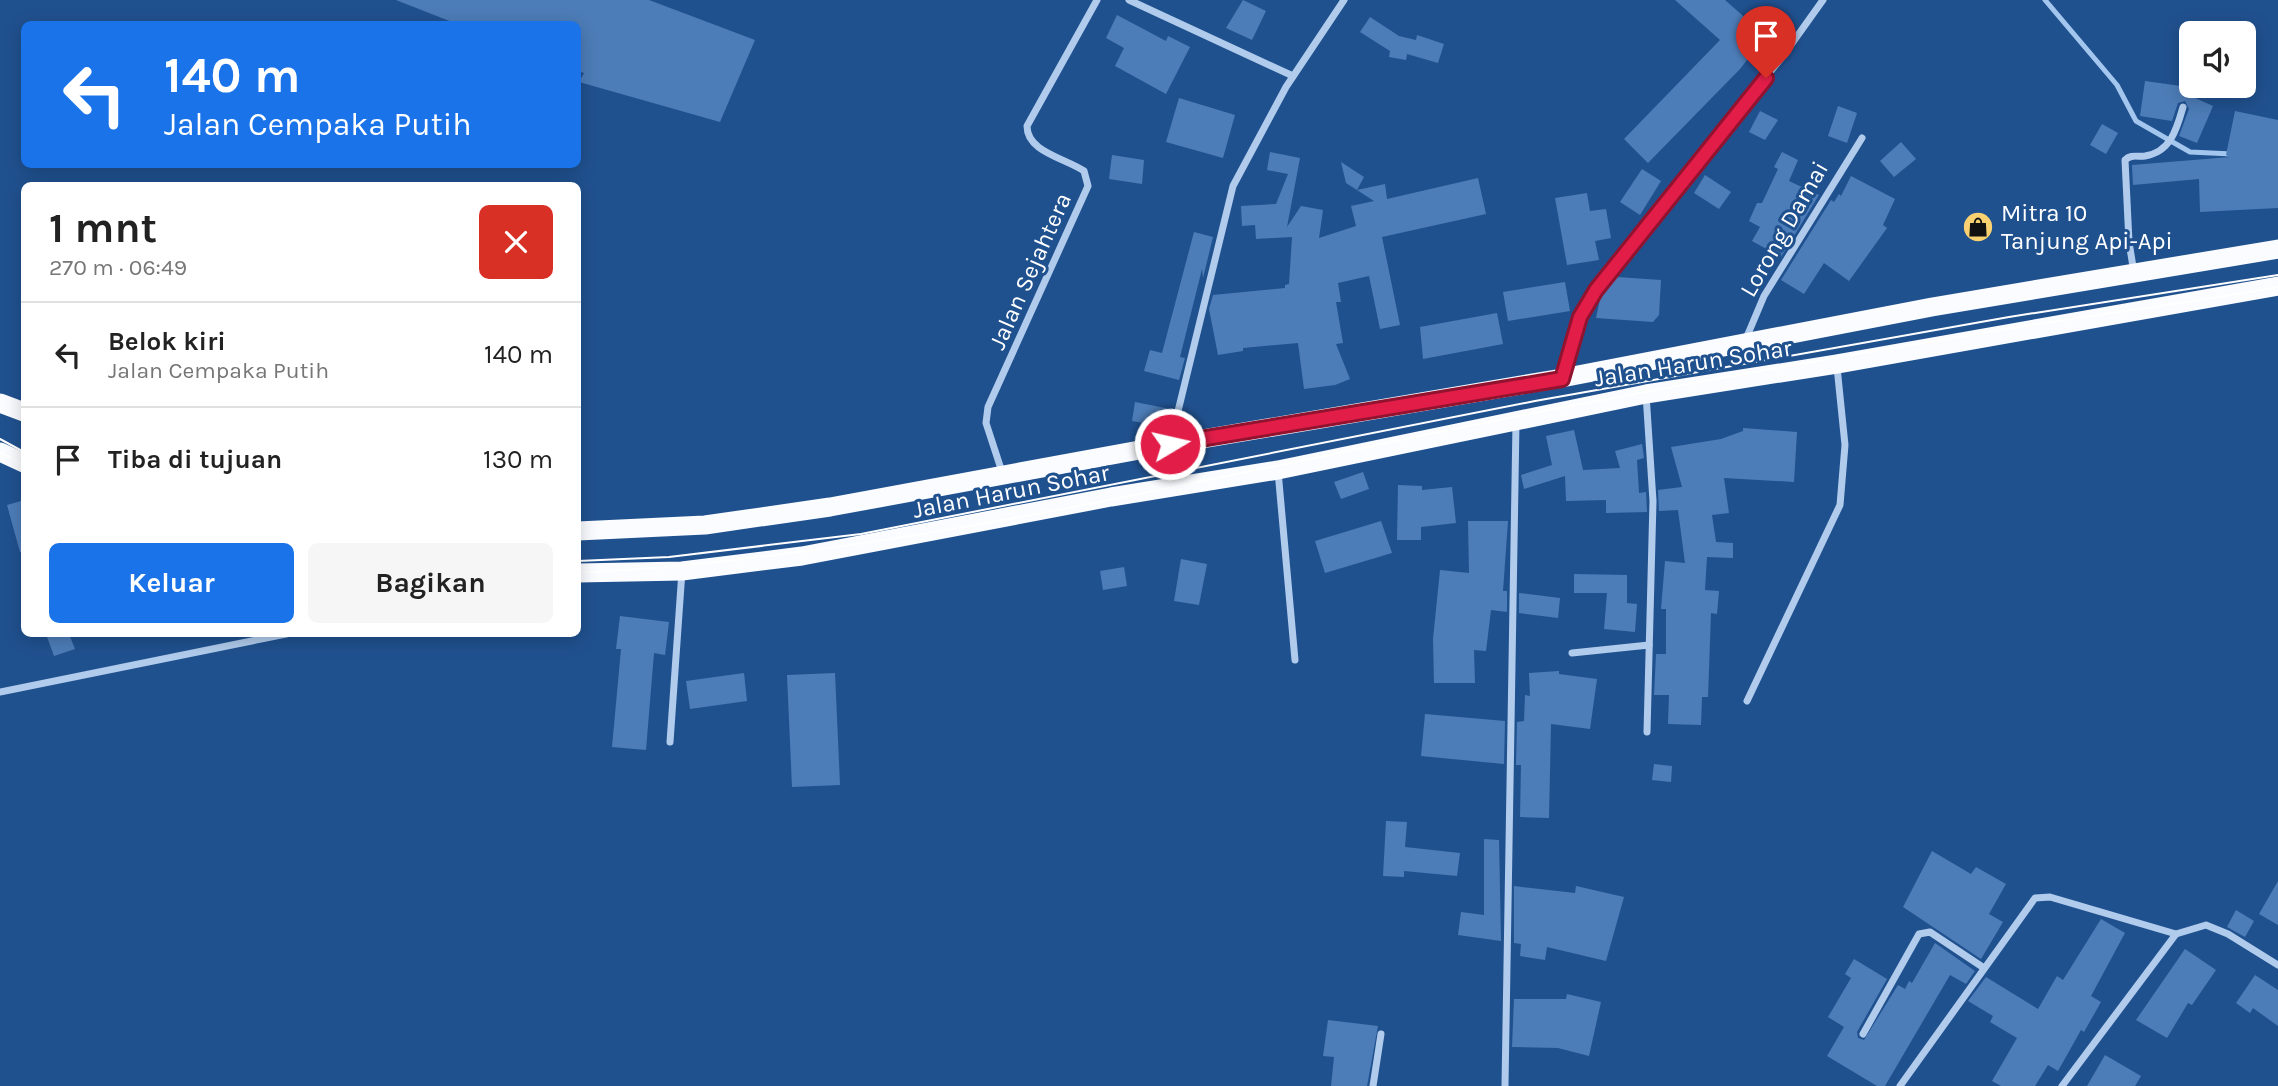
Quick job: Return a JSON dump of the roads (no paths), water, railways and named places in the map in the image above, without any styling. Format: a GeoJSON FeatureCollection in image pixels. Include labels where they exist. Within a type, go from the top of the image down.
{"type":"FeatureCollection","features":[{"type":"Feature","properties":{"kind":"highway","name":"Jalan Harun Sohar"},"geometry":{"type":"LineString","coordinates":[[581,531],[705,525],[831,507],[1170,444],[1562,379],[1744,342],[2278,249]]}},
{"type":"Feature","properties":{"kind":"highway","name":"Jalan Harun Sohar"},"geometry":{"type":"LineString","coordinates":[[581,573],[682,571],[802,556],[1099,499],[1278,470],[1517,418],[1646,394],[2277,289]]}},
{"type":"Feature","properties":{"kind":"highway"},"geometry":{"type":"LineString","coordinates":[[0,403],[21,411]]}},
{"type":"Feature","properties":{"kind":"highway"},"geometry":{"type":"LineString","coordinates":[[0,452],[21,462]]}},
{"type":"Feature","properties":{"kind":"street","name":"Jalan Sejahtera"},"geometry":{"type":"LineString","coordinates":[[1003,475],[986,424],[988,407],[1088,186],[1084,171],[1033,145],[1027,136],[1027,126],[1097,0]]}},
{"type":"Feature","properties":{"kind":"street"},"geometry":{"type":"LineString","coordinates":[[1129,0],[1293,76]]}},
{"type":"Feature","properties":{"kind":"street"},"geometry":{"type":"LineString","coordinates":[[1170,444],[1233,186],[1293,76],[1344,0]]}},
{"type":"Feature","properties":{"kind":"street"},"geometry":{"type":"LineString","coordinates":[[1562,379],[1580,317],[1596,290],[1783,56],[1823,0]]}},
{"type":"Feature","properties":{"kind":"street"},"geometry":{"type":"LineString","coordinates":[[2134,273],[2129,242],[2124,160],[2129,156],[2150,155],[2166,146],[2175,136],[2183,107]]}},
{"type":"Feature","properties":{"kind":"street","name":"Lorong Damai"},"geometry":{"type":"LineString","coordinates":[[1744,342],[1770,286],[1862,138]]}},
{"type":"Feature","properties":{"kind":"street"},"geometry":{"type":"LineString","coordinates":[[1747,701],[1840,505],[1845,445],[1837,364]]}},
{"type":"Feature","properties":{"kind":"street"},"geometry":{"type":"LineString","coordinates":[[1646,394],[1653,501],[1647,732]]}},
{"type":"Feature","properties":{"kind":"street"},"geometry":{"type":"LineString","coordinates":[[1505,1086],[1517,418]]}},
{"type":"Feature","properties":{"kind":"street"},"geometry":{"type":"LineString","coordinates":[[1278,470],[1295,660]]}},
{"type":"Feature","properties":{"kind":"street"},"geometry":{"type":"LineString","coordinates":[[670,741],[682,571]]}},
{"type":"Feature","properties":{"kind":"street"},"geometry":{"type":"LineString","coordinates":[[0,692],[271,637]]}},
{"type":"Feature","properties":{"kind":"street"},"geometry":{"type":"LineString","coordinates":[[1572,653],[1650,646]]}},
{"type":"Feature","properties":{"kind":"street"},"geometry":{"type":"LineString","coordinates":[[1900,1086],[2031,901],[2039,896],[2106,911],[2176,934],[2206,925],[2228,934],[2278,965]]}},
{"type":"Feature","properties":{"kind":"street"},"geometry":{"type":"LineString","coordinates":[[1863,1034],[1919,934],[1930,932],[1984,968]]}},
{"type":"Feature","properties":{"kind":"street"},"geometry":{"type":"LineString","coordinates":[[2062,1086],[2176,934]]}},
{"type":"Feature","properties":{"kind":"street"},"geometry":{"type":"LineString","coordinates":[[1373,1086],[1381,1034]]}},
{"type":"Feature","properties":{"kind":"waterway"},"geometry":{"type":"LineString","coordinates":[[2045,0],[2117,85],[2136,121],[2190,152],[2232,154]]}},
{"type":"Feature","properties":{"kind":"tram line"},"geometry":{"type":"LineString","coordinates":[[581,561],[669,557],[861,534],[1535,401],[2009,317],[2278,275]]}},
{"type":"Feature","properties":{"kind":"tram line"},"geometry":{"type":"LineString","coordinates":[[581,573],[699,564],[819,550],[939,531],[1058,510],[1713,379],[2012,328],[2278,287]]}},
{"type":"Feature","properties":{"kind":"tram line"},"geometry":{"type":"LineString","coordinates":[[0,439],[21,450]]}},
{"type":"Feature","properties":{"kind":"tram line"},"geometry":{"type":"LineString","coordinates":[[0,452],[21,463]]}},
{"type":"Feature","properties":{"kind":"place","name":"Mitra 10 Tanjung Api-Api"},"geometry":{"type":"Point","coordinates":[1978,227]}}]}
